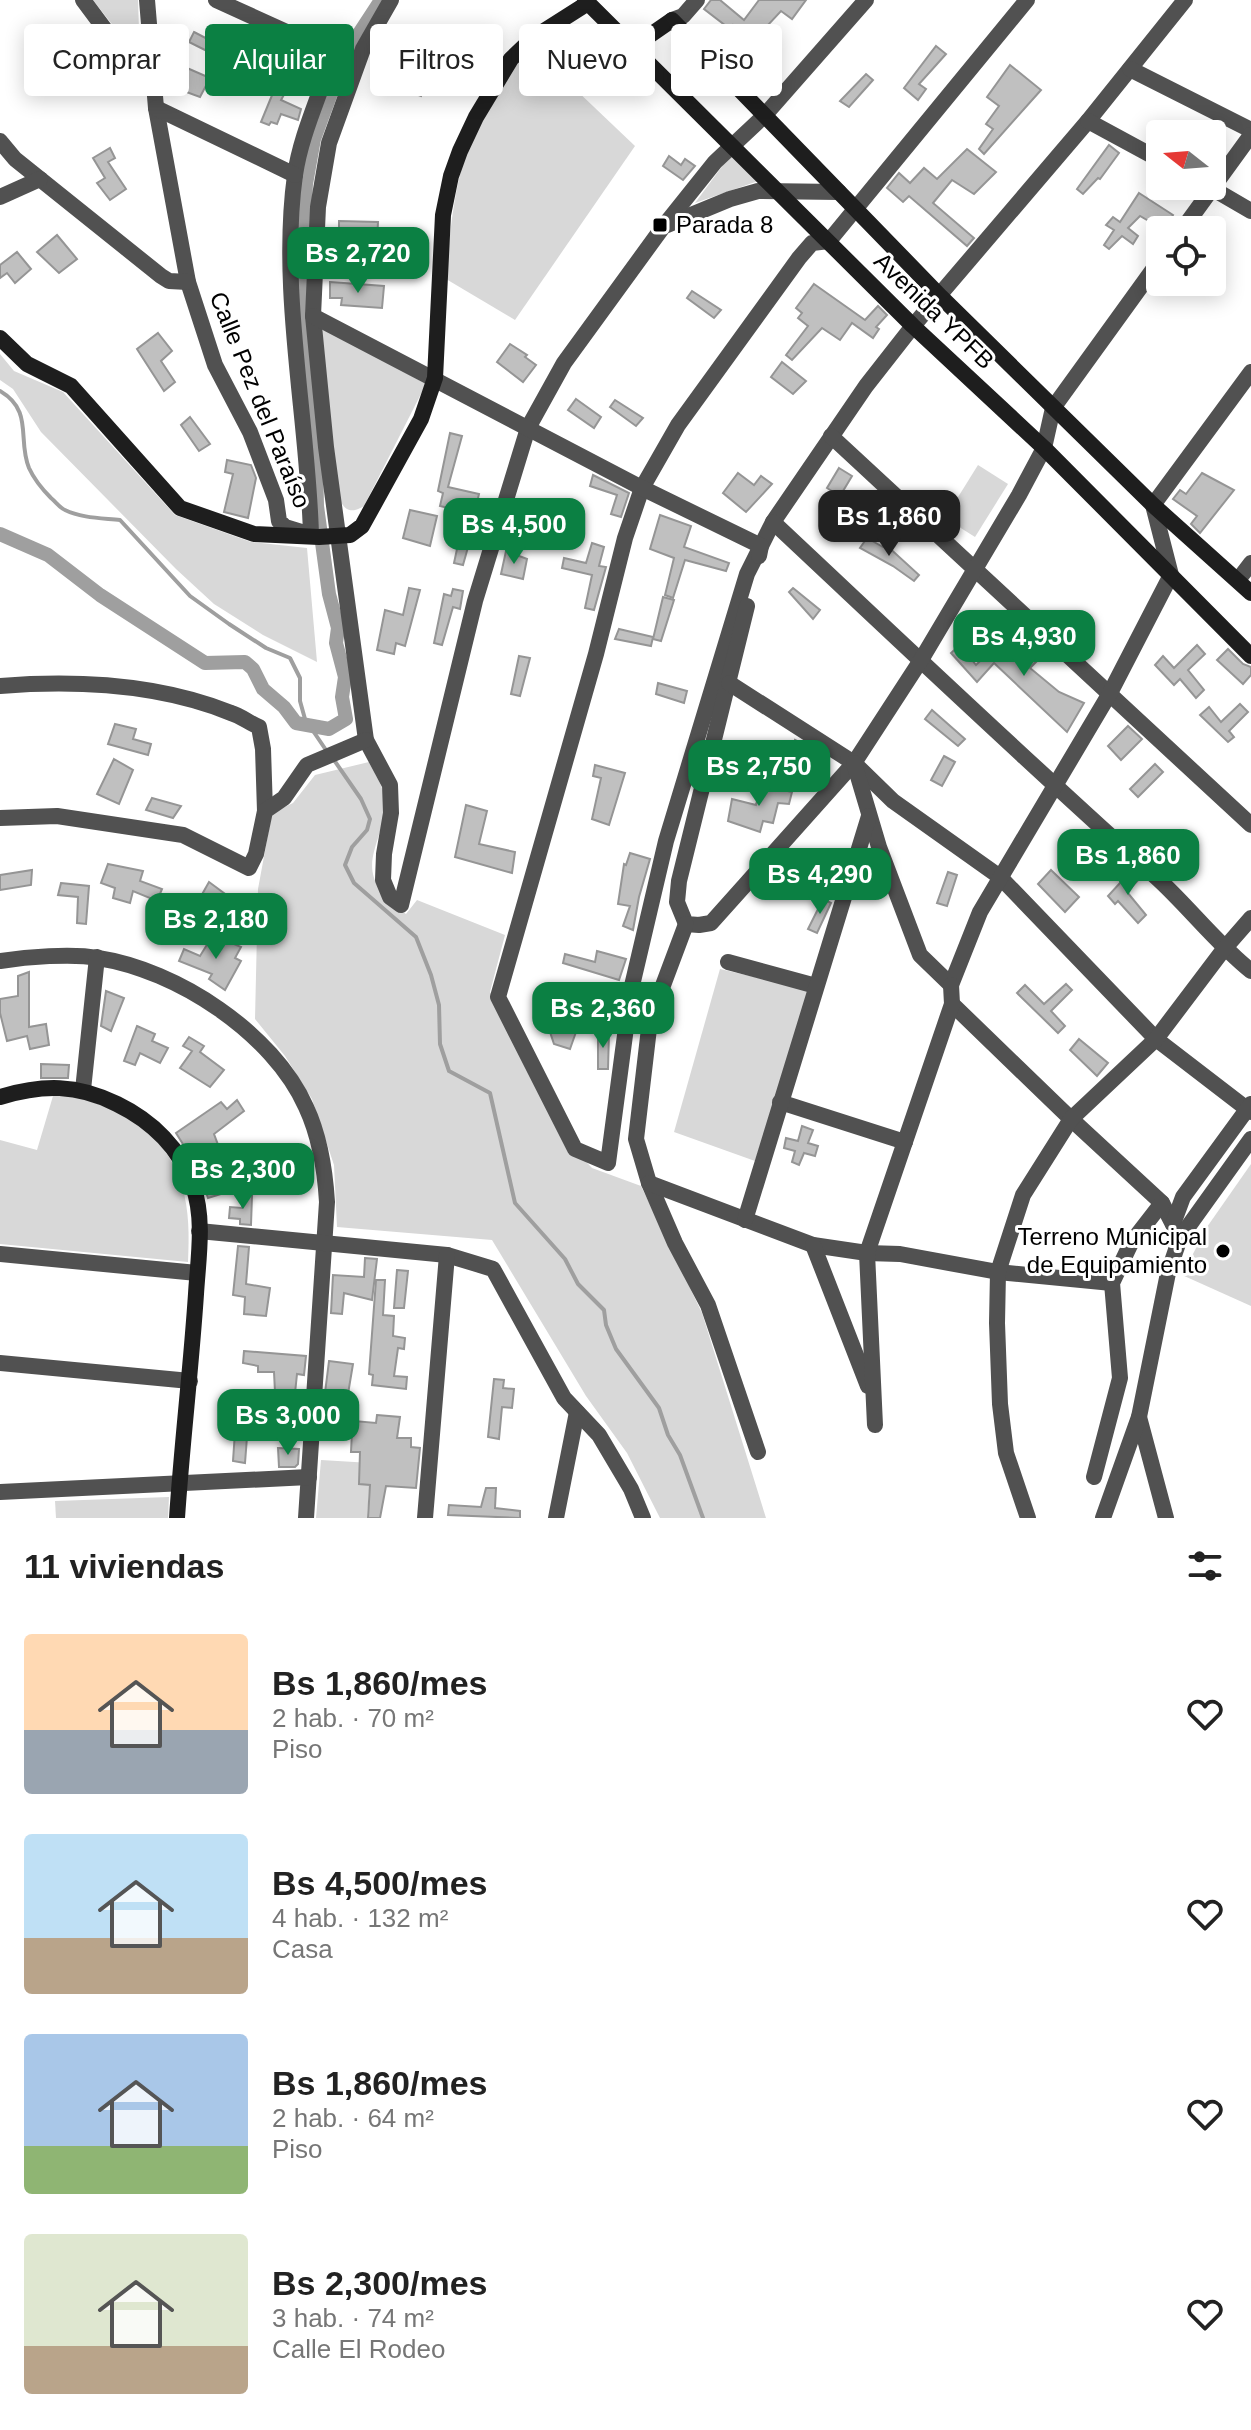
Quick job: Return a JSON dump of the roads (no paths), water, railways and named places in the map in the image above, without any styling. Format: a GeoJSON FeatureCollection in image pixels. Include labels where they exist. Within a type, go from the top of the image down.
{"type":"FeatureCollection","features":[{"type":"Feature","properties":{"kind":"street"},"geometry":{"type":"LineString","coordinates":[[83,0],[101,24]]}},
{"type":"Feature","properties":{"kind":"street","name":"Calle Pez del Paraíso"},"geometry":{"type":"LineString","coordinates":[[147,0],[149,24]]}},
{"type":"Feature","properties":{"kind":"street"},"geometry":{"type":"LineString","coordinates":[[216,0],[333,53],[313,106],[295,175],[291,296],[302,400],[324,536],[366,740],[390,785],[391,813],[383,880],[390,897],[401,905],[471,615],[528,428],[564,363],[663,227],[715,162],[764,116],[866,0]]}},
{"type":"Feature","properties":{"kind":"street"},"geometry":{"type":"LineString","coordinates":[[324,536],[313,316],[318,207],[329,143],[363,49],[391,0]]}},
{"type":"Feature","properties":{"kind":"street"},"geometry":{"type":"LineString","coordinates":[[655,32],[683,16],[697,0]]}},
{"type":"Feature","properties":{"kind":"street"},"geometry":{"type":"LineString","coordinates":[[1027,0],[829,241],[812,243],[799,258],[678,425],[642,488],[625,538],[596,654],[498,997],[575,1149],[608,1163],[629,1002],[666,841],[747,574],[773,522],[831,436],[913,326],[941,297],[1088,121],[1185,0]]}},
{"type":"Feature","properties":{"kind":"street"},"geometry":{"type":"LineString","coordinates":[[0,338],[27,364],[71,386],[180,508],[254,534],[350,535],[362,526],[421,419],[435,378],[443,215],[460,151],[493,86],[511,59],[533,38],[586,2]]}},
{"type":"Feature","properties":{"kind":"street","name":"Avenida YPFB"},"geometry":{"type":"LineString","coordinates":[[586,2],[609,24]]}},
{"type":"Feature","properties":{"kind":"street","name":"Avenida YPFB"},"geometry":{"type":"LineString","coordinates":[[672,20],[1053,408],[1153,505],[1251,593]]}},
{"type":"Feature","properties":{"kind":"street","name":"Avenida YPFB"},"geometry":{"type":"LineString","coordinates":[[655,69],[913,326],[1044,448],[1251,656]]}},
{"type":"Feature","properties":{"kind":"street"},"geometry":{"type":"LineString","coordinates":[[1130,69],[1251,133],[1226,166]]}},
{"type":"Feature","properties":{"kind":"street","name":"Calle Pez del Paraíso"},"geometry":{"type":"LineString","coordinates":[[155,96],[188,282],[215,365],[250,432],[276,500],[279,521],[285,527],[324,536]]}},
{"type":"Feature","properties":{"kind":"street"},"geometry":{"type":"LineString","coordinates":[[156,108],[295,175]]}},
{"type":"Feature","properties":{"kind":"street"},"geometry":{"type":"LineString","coordinates":[[1088,121],[1146,152]]}},
{"type":"Feature","properties":{"kind":"street"},"geometry":{"type":"LineString","coordinates":[[0,141],[15,159],[161,276],[169,281],[188,282]]}},
{"type":"Feature","properties":{"kind":"street"},"geometry":{"type":"LineString","coordinates":[[0,197],[40,179]]}},
{"type":"Feature","properties":{"kind":"street"},"geometry":{"type":"LineString","coordinates":[[663,227],[730,199],[758,191],[839,192]]}},
{"type":"Feature","properties":{"kind":"street"},"geometry":{"type":"LineString","coordinates":[[1226,196],[1251,211]]}},
{"type":"Feature","properties":{"kind":"street"},"geometry":{"type":"LineString","coordinates":[[686,924],[711,923],[723,912],[854,763],[976,569],[1044,448],[1053,408],[1146,279]]}},
{"type":"Feature","properties":{"kind":"street"},"geometry":{"type":"LineString","coordinates":[[313,316],[642,488],[761,546]]}},
{"type":"Feature","properties":{"kind":"street"},"geometry":{"type":"LineString","coordinates":[[875,1425],[867,1253],[952,1004],[951,985],[980,912],[1110,693],[1171,575],[1153,505],[1251,372]]}},
{"type":"Feature","properties":{"kind":"street"},"geometry":{"type":"LineString","coordinates":[[831,436],[1251,825]]}},
{"type":"Feature","properties":{"kind":"street"},"geometry":{"type":"LineString","coordinates":[[773,522],[1179,899],[1224,949],[1251,971]]}},
{"type":"Feature","properties":{"kind":"street"},"geometry":{"type":"LineString","coordinates":[[758,1452],[708,1305],[675,1243],[649,1183],[636,1139],[650,1020],[686,924],[677,902],[679,881],[761,546]]}},
{"type":"Feature","properties":{"kind":"street"},"geometry":{"type":"LineString","coordinates":[[1238,580],[1251,563]]}},
{"type":"Feature","properties":{"kind":"street"},"geometry":{"type":"LineString","coordinates":[[0,686],[52,683],[126,687],[236,714],[259,727],[263,749],[265,811],[256,854],[249,868],[183,835],[57,816],[0,816]]}},
{"type":"Feature","properties":{"kind":"street"},"geometry":{"type":"LineString","coordinates":[[729,683],[854,763],[893,801],[1000,877],[1156,1039],[1250,1108],[1183,1197],[1139,1417],[1103,1518]]}},
{"type":"Feature","properties":{"kind":"street"},"geometry":{"type":"LineString","coordinates":[[265,811],[284,798],[307,765],[366,740]]}},
{"type":"Feature","properties":{"kind":"street"},"geometry":{"type":"LineString","coordinates":[[854,763],[883,859],[920,955],[951,985]]}},
{"type":"Feature","properties":{"kind":"street"},"geometry":{"type":"LineString","coordinates":[[745,1220],[869,814]]}},
{"type":"Feature","properties":{"kind":"street"},"geometry":{"type":"LineString","coordinates":[[1028,1518],[1006,1453],[1000,1404],[997,1323],[998,1272],[1023,1195],[1071,1119],[1156,1039],[1251,918]]}},
{"type":"Feature","properties":{"kind":"street"},"geometry":{"type":"LineString","coordinates":[[83,1090],[97,957]]}},
{"type":"Feature","properties":{"kind":"street"},"geometry":{"type":"LineString","coordinates":[[0,961],[97,957],[159,977],[216,1007],[267,1049],[288,1075],[306,1106],[319,1140],[326,1175],[325,1244],[306,1518]]}},
{"type":"Feature","properties":{"kind":"street"},"geometry":{"type":"LineString","coordinates":[[728,962],[816,986]]}},
{"type":"Feature","properties":{"kind":"street"},"geometry":{"type":"LineString","coordinates":[[952,1004],[1162,1203],[1177,1231]]}},
{"type":"Feature","properties":{"kind":"street"},"geometry":{"type":"LineString","coordinates":[[0,1097],[60,1087],[83,1090],[129,1109],[166,1139],[194,1186],[199,1231],[197,1273],[177,1518]]}},
{"type":"Feature","properties":{"kind":"street"},"geometry":{"type":"LineString","coordinates":[[780,1102],[905,1142]]}},
{"type":"Feature","properties":{"kind":"street"},"geometry":{"type":"LineString","coordinates":[[1177,1231],[1251,1139]]}},
{"type":"Feature","properties":{"kind":"street"},"geometry":{"type":"LineString","coordinates":[[649,1183],[813,1245],[867,1253],[900,1254],[998,1272],[1112,1283]]}},
{"type":"Feature","properties":{"kind":"street"},"geometry":{"type":"LineString","coordinates":[[1094,1477],[1120,1378],[1112,1283],[1131,1243],[1162,1203]]}},
{"type":"Feature","properties":{"kind":"street"},"geometry":{"type":"LineString","coordinates":[[199,1231],[447,1255],[493,1269],[564,1398],[599,1435],[631,1489],[643,1518]]}},
{"type":"Feature","properties":{"kind":"street"},"geometry":{"type":"LineString","coordinates":[[813,1245],[873,1399]]}},
{"type":"Feature","properties":{"kind":"street"},"geometry":{"type":"LineString","coordinates":[[0,1254],[197,1273]]}},
{"type":"Feature","properties":{"kind":"street"},"geometry":{"type":"LineString","coordinates":[[425,1518],[447,1255]]}},
{"type":"Feature","properties":{"kind":"street"},"geometry":{"type":"LineString","coordinates":[[0,1363],[190,1381]]}},
{"type":"Feature","properties":{"kind":"street"},"geometry":{"type":"LineString","coordinates":[[556,1518],[577,1412]]}},
{"type":"Feature","properties":{"kind":"street"},"geometry":{"type":"LineString","coordinates":[[1139,1417],[1166,1518]]}},
{"type":"Feature","properties":{"kind":"street"},"geometry":{"type":"LineString","coordinates":[[0,1492],[309,1477]]}},
{"type":"Feature","properties":{"kind":"waterway"},"geometry":{"type":"LineString","coordinates":[[0,534],[48,555],[100,595],[205,663],[245,662],[253,669],[263,689],[284,707],[296,723],[329,729],[346,719],[342,697],[345,677],[336,643],[338,628],[329,594],[317,506],[315,419],[302,339],[301,271],[306,184],[314,139],[345,55],[381,0]]}},
{"type":"Feature","properties":{"kind":"waterway"},"geometry":{"type":"LineString","coordinates":[[0,391],[11,399],[21,417],[31,472],[60,506],[78,515],[120,520],[190,596],[266,648],[290,658],[300,678],[300,701],[305,719],[328,753]]}},
{"type":"Feature","properties":{"kind":"waterway"},"geometry":{"type":"LineString","coordinates":[[334,760],[361,799],[370,819],[367,830],[352,847],[345,865],[354,883],[416,937],[439,1005],[440,1044],[449,1071],[490,1093],[515,1203],[565,1259],[578,1284],[604,1310],[606,1325],[616,1349],[659,1408],[703,1518]]}},
{"type":"Feature","properties":{"kind":"place","name":"Parada 8"},"geometry":{"type":"Point","coordinates":[660,225]}},
{"type":"Feature","properties":{"kind":"place","name":"Terreno Municipal de Equipamiento"},"geometry":{"type":"Point","coordinates":[1223,1251]}}]}
